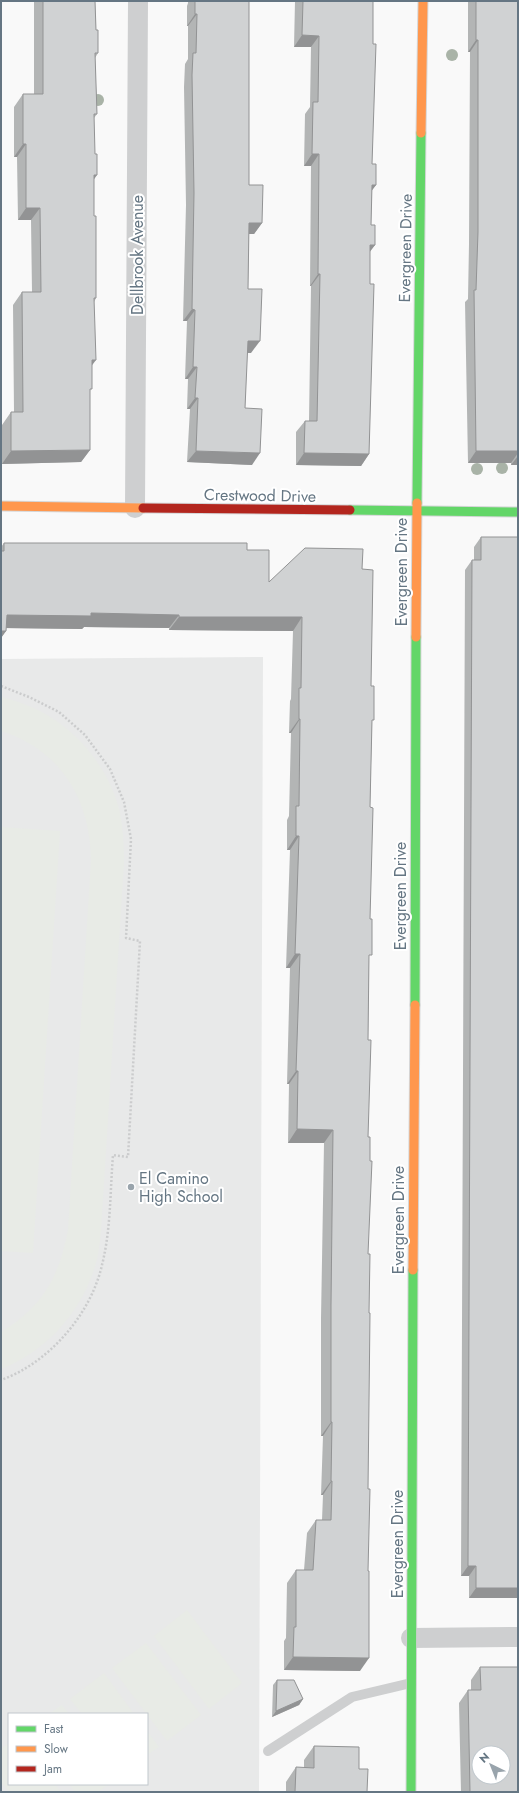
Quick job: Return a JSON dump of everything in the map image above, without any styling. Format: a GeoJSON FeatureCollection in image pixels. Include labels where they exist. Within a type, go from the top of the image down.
{"type":"FeatureCollection","features":[{"type":"Feature","properties":{"kind":"street","name":"Dellbrook Avenue"},"geometry":{"type":"LineString","coordinates":[[136,508],[138,1]]}},
{"type":"Feature","properties":{"kind":"street","name":"Evergreen Drive"},"geometry":{"type":"LineString","coordinates":[[411,1792],[417,512],[423,1]]}},
{"type":"Feature","properties":{"kind":"street","name":"Crestwood Drive"},"geometry":{"type":"LineString","coordinates":[[1,506],[518,512]]}},
{"type":"Feature","properties":{"kind":"street"},"geometry":{"type":"LineString","coordinates":[[411,1638],[518,1637]]}},
{"type":"Feature","properties":{"kind":"lane"},"geometry":{"type":"LineString","coordinates":[[268,1751],[352,1697],[411,1683]]}},
{"type":"Feature","properties":{"kind":"path"},"geometry":{"type":"LineString","coordinates":[[1,686],[29,697],[59,712],[85,735],[110,769],[124,802],[131,839],[126,938],[140,941],[128,1157],[113,1155],[108,1235],[102,1266],[92,1294],[76,1320],[57,1343],[36,1362],[1,1380]]}},
{"type":"Feature","properties":{"kind":"shaded area","name":"El Camino High School"},"geometry":{"type":"Polygon","coordinates":[[[263,657],[259,1792],[1,1792],[1,659],[263,657]]]}},
{"type":"Feature","properties":{"kind":"shaded area"},"geometry":{"type":"Polygon","coordinates":[[[1,697],[36,709],[60,723],[83,744],[93,756],[110,784],[116,798],[122,825],[124,862],[101,1231],[97,1259],[84,1294],[74,1311],[62,1326],[34,1351],[1,1369],[1,1332],[28,1312],[47,1289],[60,1262],[65,1246],[68,1229],[91,860],[85,817],[78,797],[56,764],[22,739],[1,731],[1,697]]]}},
{"type":"Feature","properties":{"kind":"shaded area"},"geometry":{"type":"Polygon","coordinates":[[[1,827],[60,831],[33,1253],[1,1251],[1,827]]]}},
{"type":"Feature","properties":{"kind":"shaded area"},"geometry":{"type":"Polygon","coordinates":[[[187,1610],[242,1683],[209,1709],[154,1636],[187,1610]]]}},
{"type":"Feature","properties":{"kind":"shaded area"},"geometry":{"type":"Polygon","coordinates":[[[146,1643],[201,1715],[167,1741],[148,1716],[148,1713],[146,1713],[112,1668],[146,1643]]]}},
{"type":"Feature","properties":{"kind":"shaded area"},"geometry":{"type":"Polygon","coordinates":[[[104,1673],[133,1713],[81,1713],[70,1699],[104,1673]]]}},
{"type":"Feature","properties":{"kind":"shaded area"},"geometry":{"type":"Polygon","coordinates":[[[62,1705],[68,1713],[50,1713],[62,1705]]]}},
{"type":"Feature","properties":{"kind":"shaded area"},"geometry":{"type":"Polygon","coordinates":[[[148,1732],[159,1747],[148,1754],[148,1732]]]}},
{"type":"Feature","properties":{"kind":"shaded area"},"geometry":{"type":"Polygon","coordinates":[[[8,1744],[8,1785],[56,1785],[61,1792],[9,1792],[1,1782],[1,1749],[8,1744]]]}},
{"type":"Feature","properties":{"kind":"shaded area"},"geometry":{"type":"Polygon","coordinates":[[[70,1785],[108,1785],[98,1792],[75,1792],[70,1785]]]}},
{"type":"Feature","properties":{"kind":"building"},"geometry":{"type":"Polygon","coordinates":[[[43,1],[95,1],[96,30],[98,30],[98,53],[95,53],[97,114],[94,114],[95,154],[97,154],[97,175],[94,175],[94,216],[96,216],[96,298],[94,298],[96,360],[92,360],[92,389],[90,389],[90,450],[11,451],[11,412],[23,412],[22,292],[41,292],[40,208],[26,208],[26,144],[23,144],[23,94],[43,94],[43,1]]]}},
{"type":"Feature","properties":{"kind":"building"},"geometry":{"type":"Polygon","coordinates":[[[195,1],[249,1],[249,185],[263,185],[262,223],[249,223],[248,289],[262,289],[260,341],[248,341],[245,408],[262,409],[260,453],[196,451],[198,398],[195,398],[197,367],[193,367],[195,310],[192,309],[194,193],[192,75],[193,53],[196,53],[197,14],[195,14],[195,1]]]}},
{"type":"Feature","properties":{"kind":"building"},"geometry":{"type":"Polygon","coordinates":[[[303,1],[373,1],[373,44],[376,44],[372,164],[376,164],[376,185],[372,185],[371,225],[375,225],[375,245],[370,245],[370,284],[374,284],[369,454],[304,453],[305,421],[317,421],[320,274],[318,274],[319,154],[312,154],[313,102],[318,102],[319,36],[302,35],[303,1]]]}},
{"type":"Feature","properties":{"kind":"building"},"geometry":{"type":"Polygon","coordinates":[[[476,1],[518,1],[518,451],[476,451],[474,290],[476,290],[478,232],[478,40],[476,40],[476,1]]]}},
{"type":"Feature","properties":{"kind":"building"},"geometry":{"type":"Polygon","coordinates":[[[481,537],[518,537],[518,1588],[476,1588],[476,1566],[468,1566],[472,560],[481,560],[481,537]]]}},
{"type":"Feature","properties":{"kind":"building"},"geometry":{"type":"Polygon","coordinates":[[[4,543],[247,543],[247,550],[269,550],[269,582],[305,548],[363,549],[362,569],[373,570],[371,686],[374,686],[374,720],[372,720],[370,807],[373,808],[370,919],[372,919],[372,955],[369,955],[368,1040],[371,1040],[368,1137],[370,1137],[370,1161],[372,1161],[368,1254],[370,1254],[368,1489],[370,1489],[368,1571],[369,1658],[293,1657],[294,1627],[296,1627],[296,1570],[313,1570],[316,1520],[331,1520],[332,1481],[331,1305],[333,1130],[297,1129],[298,1071],[296,1071],[300,954],[295,954],[299,836],[296,836],[296,806],[299,806],[299,688],[301,688],[302,617],[179,617],[179,615],[91,613],[91,616],[7,615],[6,631],[1,631],[1,551],[4,551],[4,543]]]}},
{"type":"Feature","properties":{"kind":"building"},"geometry":{"type":"Polygon","coordinates":[[[480,1667],[518,1667],[518,1792],[470,1792],[468,1690],[481,1690],[480,1667]]]}},
{"type":"Feature","properties":{"kind":"building"},"geometry":{"type":"Polygon","coordinates":[[[277,1680],[294,1680],[303,1699],[276,1711],[277,1680]]]}},
{"type":"Feature","properties":{"kind":"building"},"geometry":{"type":"Polygon","coordinates":[[[314,1746],[359,1747],[359,1769],[368,1769],[367,1792],[295,1792],[296,1767],[314,1768],[314,1746]]]}},
{"type":"Feature","properties":{"kind":"traffic: fast"},"geometry":{"type":"LineString","coordinates":[[417,503],[421,133]]}},
{"type":"Feature","properties":{"kind":"traffic: fast"},"geometry":{"type":"LineString","coordinates":[[350,510],[518,512]]}},
{"type":"Feature","properties":{"kind":"traffic: fast"},"geometry":{"type":"LineString","coordinates":[[415,1005],[416,637]]}},
{"type":"Feature","properties":{"kind":"traffic: fast"},"geometry":{"type":"LineString","coordinates":[[411,1792],[413,1270]]}},
{"type":"Feature","properties":{"kind":"traffic: slow"},"geometry":{"type":"LineString","coordinates":[[421,133],[423,1]]}},
{"type":"Feature","properties":{"kind":"traffic: slow"},"geometry":{"type":"LineString","coordinates":[[416,637],[417,503]]}},
{"type":"Feature","properties":{"kind":"traffic: slow"},"geometry":{"type":"LineString","coordinates":[[1,506],[143,508]]}},
{"type":"Feature","properties":{"kind":"traffic: slow"},"geometry":{"type":"LineString","coordinates":[[413,1270],[415,1005]]}},
{"type":"Feature","properties":{"kind":"traffic: jam"},"geometry":{"type":"LineString","coordinates":[[143,508],[350,510]]}},
{"type":"Feature","properties":{"kind":"place","name":"El Camino High School"},"geometry":{"type":"Point","coordinates":[131,1187]}}]}
